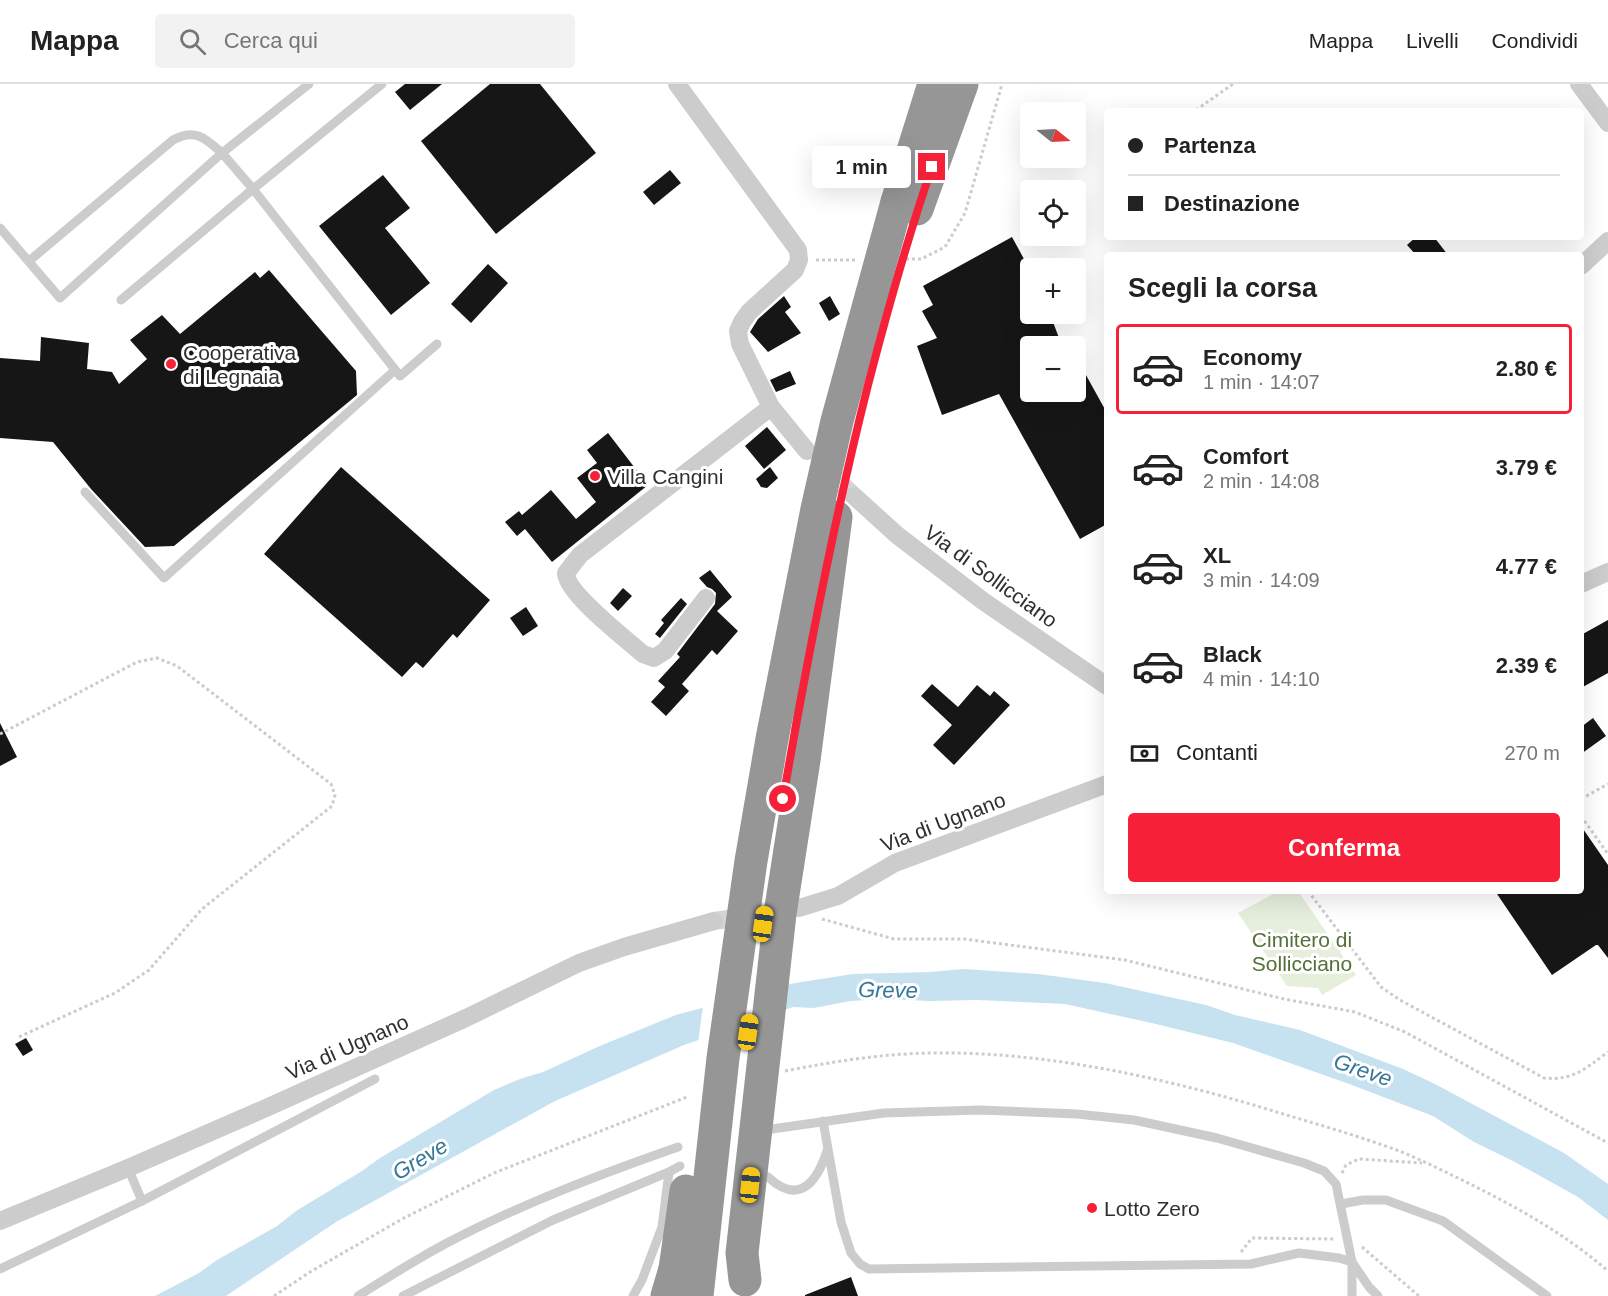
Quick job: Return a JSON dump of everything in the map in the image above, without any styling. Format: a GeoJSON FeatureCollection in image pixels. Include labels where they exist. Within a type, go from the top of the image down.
{"type":"FeatureCollection","features":[{"type":"Feature","properties":{"kind":"highway"},"geometry":{"type":"LineString","coordinates":[[697,1296],[723,1058],[751,861],[835,507],[885,319],[934,84]]}},
{"type":"Feature","properties":{"kind":"highway"},"geometry":{"type":"LineString","coordinates":[[907,206],[963,84]]}},
{"type":"Feature","properties":{"kind":"highway"},"geometry":{"type":"LineString","coordinates":[[671,1282],[743,806],[835,507]]}},
{"type":"Feature","properties":{"kind":"highway"},"geometry":{"type":"LineString","coordinates":[[749,1288],[742,1253],[780,914],[805,748],[835,507]]}},
{"type":"Feature","properties":{"kind":"highway"},"geometry":{"type":"LineString","coordinates":[[717,1296],[745,1054],[773,860],[835,507]]}},
{"type":"Feature","properties":{"kind":"street"},"geometry":{"type":"LineString","coordinates":[[677,84],[798,250],[799,260],[795,270],[749,312],[738,331],[740,344],[771,407],[807,451]]}},
{"type":"Feature","properties":{"kind":"street"},"geometry":{"type":"LineString","coordinates":[[1578,84],[1608,123]]}},
{"type":"Feature","properties":{"kind":"street"},"geometry":{"type":"LineString","coordinates":[[1584,263],[1608,241]]}},
{"type":"Feature","properties":{"kind":"street"},"geometry":{"type":"LineString","coordinates":[[706,598],[664,651],[654,658],[643,654],[574,593],[566,580],[566,573],[580,555],[771,407]]}},
{"type":"Feature","properties":{"kind":"street","name":"Via di Sollicciano"},"geometry":{"type":"LineString","coordinates":[[835,507],[897,536],[984,602],[1104,684]]}},
{"type":"Feature","properties":{"kind":"street"},"geometry":{"type":"LineString","coordinates":[[1584,583],[1608,572]]}},
{"type":"Feature","properties":{"kind":"street","name":"Via di Ugnano"},"geometry":{"type":"LineString","coordinates":[[799,908],[838,896],[895,863],[1104,785]]}},
{"type":"Feature","properties":{"kind":"street","name":"Via di Ugnano"},"geometry":{"type":"LineString","coordinates":[[0,1221],[128,1168],[445,1027],[579,963],[714,921]]}},
{"type":"Feature","properties":{"kind":"lane"},"geometry":{"type":"LineString","coordinates":[[0,228],[60,298],[222,153],[309,84]]}},
{"type":"Feature","properties":{"kind":"lane"},"geometry":{"type":"LineString","coordinates":[[121,300],[382,84]]}},
{"type":"Feature","properties":{"kind":"lane"},"geometry":{"type":"LineString","coordinates":[[29,261],[173,140],[184,134],[198,135],[222,153],[253,189],[400,376],[437,344]]}},
{"type":"Feature","properties":{"kind":"lane"},"geometry":{"type":"LineString","coordinates":[[85,492],[164,578],[395,370]]}},
{"type":"Feature","properties":{"kind":"lane"},"geometry":{"type":"LineString","coordinates":[[0,1269],[142,1200],[375,1078]]}},
{"type":"Feature","properties":{"kind":"lane"},"geometry":{"type":"LineString","coordinates":[[772,1129],[884,1113],[980,1110],[1077,1114],[1134,1120],[1217,1137],[1304,1163],[1324,1171],[1336,1184],[1352,1262],[1352,1296]]}},
{"type":"Feature","properties":{"kind":"lane"},"geometry":{"type":"LineString","coordinates":[[824,1121],[841,1222],[851,1253],[860,1264],[869,1269],[1251,1264],[1299,1253],[1352,1262],[1378,1296]]}},
{"type":"Feature","properties":{"kind":"lane"},"geometry":{"type":"LineString","coordinates":[[358,1296],[446,1244],[507,1215],[594,1177],[678,1148]]}},
{"type":"Feature","properties":{"kind":"lane"},"geometry":{"type":"LineString","coordinates":[[768,1177],[774,1183],[787,1189],[803,1188],[815,1178],[828,1149]]}},
{"type":"Feature","properties":{"kind":"lane"},"geometry":{"type":"LineString","coordinates":[[403,1296],[553,1220],[680,1166]]}},
{"type":"Feature","properties":{"kind":"lane"},"geometry":{"type":"LineString","coordinates":[[128,1168],[142,1200]]}},
{"type":"Feature","properties":{"kind":"lane"},"geometry":{"type":"LineString","coordinates":[[633,1296],[642,1280],[662,1227],[669,1172]]}},
{"type":"Feature","properties":{"kind":"lane"},"geometry":{"type":"LineString","coordinates":[[1341,1204],[1363,1200],[1386,1200],[1443,1221],[1546,1296]]}},
{"type":"Feature","properties":{"kind":"path"},"geometry":{"type":"LineString","coordinates":[[1199,108],[1233,84]]}},
{"type":"Feature","properties":{"kind":"path"},"geometry":{"type":"LineString","coordinates":[[0,734],[137,662],[157,658],[177,666],[331,784],[336,795],[332,806],[202,909],[149,970],[115,993],[20,1037]]}},
{"type":"Feature","properties":{"kind":"path"},"geometry":{"type":"LineString","coordinates":[[1584,797],[1608,784]]}},
{"type":"Feature","properties":{"kind":"path"},"geometry":{"type":"LineString","coordinates":[[1584,820],[1608,854]]}},
{"type":"Feature","properties":{"kind":"path"},"geometry":{"type":"LineString","coordinates":[[1310,894],[1381,987],[1400,1000],[1544,1078],[1559,1080],[1580,1072],[1608,1052]]}},
{"type":"Feature","properties":{"kind":"path"},"geometry":{"type":"LineString","coordinates":[[799,908],[817,918],[894,939],[964,939],[1125,960],[1284,999],[1355,1012],[1405,1032],[1608,1143]]}},
{"type":"Feature","properties":{"kind":"path"},"geometry":{"type":"LineString","coordinates":[[777,1072],[870,1055],[953,1053],[1004,1056],[1065,1064],[1185,1086],[1241,1101],[1390,1148],[1427,1163],[1517,1208],[1558,1232],[1608,1270]]}},
{"type":"Feature","properties":{"kind":"path"},"geometry":{"type":"LineString","coordinates":[[274,1296],[310,1272],[402,1219],[494,1173],[687,1097]]}},
{"type":"Feature","properties":{"kind":"path"},"geometry":{"type":"LineString","coordinates":[[1336,1184],[1346,1165],[1359,1159],[1427,1163]]}},
{"type":"Feature","properties":{"kind":"green space","name":"Cimitero di Sollicciano"},"geometry":{"type":"Polygon","coordinates":[[[1273,894],[1300,894],[1356,975],[1322,995],[1318,988],[1287,986],[1238,913],[1273,894]]]}},
{"type":"Feature","properties":{"kind":"water","name":"Greve"},"geometry":{"type":"Polygon","coordinates":[[[964,969],[1038,974],[1105,983],[1206,1005],[1235,1015],[1300,1030],[1403,1069],[1564,1153],[1608,1184],[1608,1220],[1578,1197],[1474,1142],[1433,1116],[1233,1043],[1065,1004],[887,999],[850,1001],[814,1008],[793,1007],[684,1045],[555,1101],[336,1222],[226,1296],[155,1296],[199,1273],[217,1260],[277,1226],[296,1211],[380,1158],[494,1090],[543,1072],[676,1015],[795,983],[853,974],[964,969]]]}},
{"type":"Feature","properties":{"kind":"pier"},"geometry":{"type":"Polygon","coordinates":[[[787,982],[783,1014],[698,1043],[703,1006],[787,982]]]}},
{"type":"Feature","properties":{"kind":"building"},"geometry":{"type":"Polygon","coordinates":[[[405,84],[442,84],[410,110],[395,92],[405,84]]]}},
{"type":"Feature","properties":{"kind":"building"},"geometry":{"type":"Polygon","coordinates":[[[490,84],[540,84],[596,153],[496,234],[421,141],[490,84]]]}},
{"type":"Feature","properties":{"kind":"building"},"geometry":{"type":"Polygon","coordinates":[[[670,170],[681,183],[654,205],[643,192],[670,170]]]}},
{"type":"Feature","properties":{"kind":"building"},"geometry":{"type":"Polygon","coordinates":[[[383,175],[410,208],[385,228],[430,283],[391,315],[319,226],[383,175]]]}},
{"type":"Feature","properties":{"kind":"building"},"geometry":{"type":"Polygon","coordinates":[[[1012,237],[1023,258],[1020,258],[1020,324],[1054,324],[1058,336],[1020,336],[1020,402],[1086,402],[1086,375],[1104,408],[1104,526],[1080,539],[999,394],[942,415],[917,346],[937,338],[922,311],[933,305],[923,286],[1012,237]]]}},
{"type":"Feature","properties":{"kind":"building"},"geometry":{"type":"Polygon","coordinates":[[[1413,240],[1436,240],[1446,252],[1413,252],[1407,245],[1413,240]]]}},
{"type":"Feature","properties":{"kind":"building"},"geometry":{"type":"Polygon","coordinates":[[[488,264],[508,283],[471,323],[451,304],[488,264]]]}},
{"type":"Feature","properties":{"kind":"building"},"geometry":{"type":"Polygon","coordinates":[[[269,270],[356,371],[357,395],[174,546],[145,547],[91,489],[53,442],[0,438],[0,358],[40,361],[41,337],[89,343],[87,369],[112,372],[119,384],[147,359],[130,340],[162,315],[180,334],[255,272],[260,278],[269,270]]]}},
{"type":"Feature","properties":{"kind":"building"},"geometry":{"type":"Polygon","coordinates":[[[784,296],[791,307],[785,312],[801,333],[768,352],[750,332],[758,319],[784,296]]]}},
{"type":"Feature","properties":{"kind":"building"},"geometry":{"type":"Polygon","coordinates":[[[830,296],[840,314],[829,321],[819,303],[830,296]]]}},
{"type":"Feature","properties":{"kind":"building"},"geometry":{"type":"Polygon","coordinates":[[[790,371],[796,384],[776,392],[770,380],[790,371]]]}},
{"type":"Feature","properties":{"kind":"building"},"geometry":{"type":"Polygon","coordinates":[[[767,427],[786,450],[764,469],[745,446],[767,427]]]}},
{"type":"Feature","properties":{"kind":"building"},"geometry":{"type":"Polygon","coordinates":[[[608,433],[648,485],[552,562],[525,529],[517,536],[505,522],[519,511],[522,515],[551,490],[576,519],[596,502],[577,478],[597,463],[587,450],[608,433]]]}},
{"type":"Feature","properties":{"kind":"building"},"geometry":{"type":"Polygon","coordinates":[[[341,467],[490,600],[457,638],[453,634],[423,668],[416,662],[402,677],[264,554],[341,467]]]}},
{"type":"Feature","properties":{"kind":"building"},"geometry":{"type":"Polygon","coordinates":[[[770,467],[778,478],[767,488],[761,487],[756,479],[770,467]]]}},
{"type":"Feature","properties":{"kind":"building"},"geometry":{"type":"Polygon","coordinates":[[[710,570],[732,597],[717,611],[738,631],[717,655],[712,650],[682,684],[689,691],[666,716],[651,702],[665,687],[658,681],[680,657],[677,654],[715,604],[716,593],[699,578],[710,570]]]}},
{"type":"Feature","properties":{"kind":"building"},"geometry":{"type":"Polygon","coordinates":[[[623,588],[632,596],[618,611],[610,603],[623,588]]]}},
{"type":"Feature","properties":{"kind":"building"},"geometry":{"type":"Polygon","coordinates":[[[681,598],[687,604],[660,638],[655,634],[664,623],[661,620],[681,598]]]}},
{"type":"Feature","properties":{"kind":"building"},"geometry":{"type":"Polygon","coordinates":[[[526,607],[538,626],[523,636],[510,618],[526,607]]]}},
{"type":"Feature","properties":{"kind":"building"},"geometry":{"type":"Polygon","coordinates":[[[1608,620],[1608,673],[1584,686],[1584,633],[1608,620]]]}},
{"type":"Feature","properties":{"kind":"building"},"geometry":{"type":"Polygon","coordinates":[[[932,684],[958,707],[977,685],[990,696],[994,691],[1010,705],[954,765],[933,745],[952,725],[921,696],[932,684]]]}},
{"type":"Feature","properties":{"kind":"building"},"geometry":{"type":"Polygon","coordinates":[[[1593,718],[1606,736],[1584,752],[1584,725],[1593,718]]]}},
{"type":"Feature","properties":{"kind":"building"},"geometry":{"type":"Polygon","coordinates":[[[0,723],[17,757],[0,766],[0,723]]]}},
{"type":"Feature","properties":{"kind":"building"},"geometry":{"type":"Polygon","coordinates":[[[1584,830],[1608,865],[1608,958],[1596,945],[1552,975],[1497,894],[1584,894],[1584,830]]]}},
{"type":"Feature","properties":{"kind":"building"},"geometry":{"type":"Polygon","coordinates":[[[26,1038],[33,1050],[23,1056],[15,1044],[26,1038]]]}},
{"type":"Feature","properties":{"kind":"building"},"geometry":{"type":"Polygon","coordinates":[[[851,1277],[858,1296],[805,1296],[805,1295],[851,1277]]]}},
{"type":"Feature","properties":{"kind":"tunnel"},"geometry":{"type":"LineString","coordinates":[[823,467],[854,496]]}},
{"type":"Feature","properties":{"kind":"tunnel"},"geometry":{"type":"LineString","coordinates":[[714,921],[788,910]]}},
{"type":"Feature","properties":{"kind":"place","name":"Cooperativa di Legnaia"},"geometry":{"type":"Point","coordinates":[171,364]}},
{"type":"Feature","properties":{"kind":"place","name":"Villa Cangini"},"geometry":{"type":"Point","coordinates":[595,476]}},
{"type":"Feature","properties":{"kind":"place","name":"Lotto Zero"},"geometry":{"type":"Point","coordinates":[1092,1208]}},
{"type":"Feature","properties":{"kind":"route"},"geometry":{"type":"LineString","coordinates":[[783,799],[836,515],[885,319],[917,209],[932,167]]}}]}
